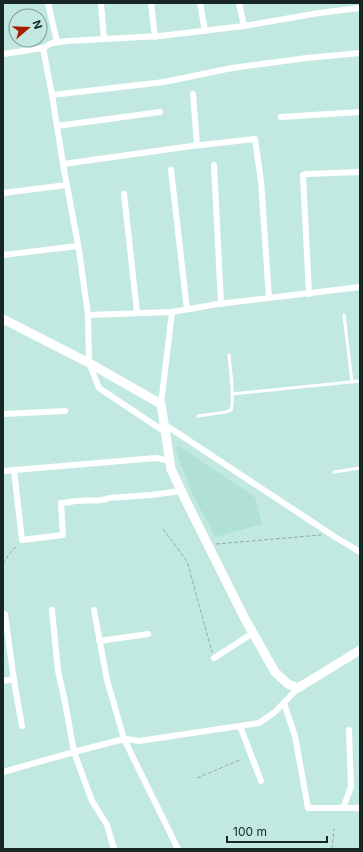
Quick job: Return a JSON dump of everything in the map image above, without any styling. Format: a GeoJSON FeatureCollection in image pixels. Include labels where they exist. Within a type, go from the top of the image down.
{"type":"FeatureCollection","features":[{"type":"Feature","properties":{"kind":"street"},"geometry":{"type":"LineString","coordinates":[[48,3],[57,42]]}},
{"type":"Feature","properties":{"kind":"street"},"geometry":{"type":"LineString","coordinates":[[101,3],[104,39]]}},
{"type":"Feature","properties":{"kind":"street"},"geometry":{"type":"LineString","coordinates":[[151,3],[155,37]]}},
{"type":"Feature","properties":{"kind":"street"},"geometry":{"type":"LineString","coordinates":[[200,3],[205,31]]}},
{"type":"Feature","properties":{"kind":"street"},"geometry":{"type":"LineString","coordinates":[[239,3],[244,26]]}},
{"type":"Feature","properties":{"kind":"street"},"geometry":{"type":"LineString","coordinates":[[48,45],[52,43],[68,41],[155,37],[244,26],[318,13],[360,8]]}},
{"type":"Feature","properties":{"kind":"street"},"geometry":{"type":"LineString","coordinates":[[3,54],[43,48],[78,246],[88,314],[89,363],[99,388],[165,428],[331,535],[360,552]]}},
{"type":"Feature","properties":{"kind":"street"},"geometry":{"type":"LineString","coordinates":[[52,95],[164,82],[232,68],[307,58],[360,53]]}},
{"type":"Feature","properties":{"kind":"street"},"geometry":{"type":"LineString","coordinates":[[193,94],[198,145]]}},
{"type":"Feature","properties":{"kind":"street"},"geometry":{"type":"LineString","coordinates":[[57,126],[160,112]]}},
{"type":"Feature","properties":{"kind":"street"},"geometry":{"type":"LineString","coordinates":[[280,117],[360,112]]}},
{"type":"Feature","properties":{"kind":"street"},"geometry":{"type":"LineString","coordinates":[[63,164],[198,145],[255,139],[261,181],[269,298]]}},
{"type":"Feature","properties":{"kind":"street"},"geometry":{"type":"LineString","coordinates":[[214,165],[221,304]]}},
{"type":"Feature","properties":{"kind":"street"},"geometry":{"type":"LineString","coordinates":[[171,170],[187,309]]}},
{"type":"Feature","properties":{"kind":"street"},"geometry":{"type":"LineString","coordinates":[[310,294],[303,175],[360,172]]}},
{"type":"Feature","properties":{"kind":"street"},"geometry":{"type":"LineString","coordinates":[[3,193],[67,185]]}},
{"type":"Feature","properties":{"kind":"street"},"geometry":{"type":"LineString","coordinates":[[124,194],[137,312]]}},
{"type":"Feature","properties":{"kind":"street"},"geometry":{"type":"LineString","coordinates":[[3,255],[78,246]]}},
{"type":"Feature","properties":{"kind":"street"},"geometry":{"type":"LineString","coordinates":[[88,314],[172,312],[221,304],[360,287]]}},
{"type":"Feature","properties":{"kind":"street"},"geometry":{"type":"LineString","coordinates":[[172,312],[161,404],[171,468],[253,633],[276,672],[288,684],[298,688]]}},
{"type":"Feature","properties":{"kind":"street"},"geometry":{"type":"LineString","coordinates":[[4,322],[89,363],[161,404]]}},
{"type":"Feature","properties":{"kind":"street"},"geometry":{"type":"LineString","coordinates":[[3,414],[65,411]]}},
{"type":"Feature","properties":{"kind":"street"},"geometry":{"type":"LineString","coordinates":[[3,471],[156,458],[170,461]]}},
{"type":"Feature","properties":{"kind":"street"},"geometry":{"type":"LineString","coordinates":[[14,470],[22,540],[63,535],[61,503],[91,500],[94,502],[109,498],[151,495],[181,490]]}},
{"type":"Feature","properties":{"kind":"street"},"geometry":{"type":"LineString","coordinates":[[52,610],[58,671],[74,752],[92,801],[107,824],[114,849]]}},
{"type":"Feature","properties":{"kind":"street"},"geometry":{"type":"LineString","coordinates":[[94,610],[107,680],[124,739],[178,849]]}},
{"type":"Feature","properties":{"kind":"street"},"geometry":{"type":"LineString","coordinates":[[5,614],[22,726]]}},
{"type":"Feature","properties":{"kind":"street"},"geometry":{"type":"LineString","coordinates":[[214,658],[253,633]]}},
{"type":"Feature","properties":{"kind":"street"},"geometry":{"type":"LineString","coordinates":[[99,641],[148,634]]}},
{"type":"Feature","properties":{"kind":"street"},"geometry":{"type":"LineString","coordinates":[[3,772],[124,739],[140,741],[258,723],[275,712],[298,688],[360,650]]}},
{"type":"Feature","properties":{"kind":"street"},"geometry":{"type":"LineString","coordinates":[[3,681],[14,679]]}},
{"type":"Feature","properties":{"kind":"street"},"geometry":{"type":"LineString","coordinates":[[284,703],[295,736],[308,808],[360,808]]}},
{"type":"Feature","properties":{"kind":"street"},"geometry":{"type":"LineString","coordinates":[[240,726],[261,781]]}},
{"type":"Feature","properties":{"kind":"street"},"geometry":{"type":"LineString","coordinates":[[343,808],[351,787],[349,730]]}},
{"type":"Feature","properties":{"kind":"lane"},"geometry":{"type":"LineString","coordinates":[[344,315],[352,382]]}},
{"type":"Feature","properties":{"kind":"lane"},"geometry":{"type":"LineString","coordinates":[[198,416],[231,410],[232,394],[229,355]]}},
{"type":"Feature","properties":{"kind":"lane"},"geometry":{"type":"LineString","coordinates":[[232,394],[360,381]]}},
{"type":"Feature","properties":{"kind":"lane"},"geometry":{"type":"LineString","coordinates":[[334,472],[360,468]]}},
{"type":"Feature","properties":{"kind":"path"},"geometry":{"type":"LineString","coordinates":[[163,528],[186,561],[214,658]]}},
{"type":"Feature","properties":{"kind":"path"},"geometry":{"type":"LineString","coordinates":[[208,544],[331,535]]}},
{"type":"Feature","properties":{"kind":"path"},"geometry":{"type":"LineString","coordinates":[[3,564],[9,554],[22,540]]}},
{"type":"Feature","properties":{"kind":"path"},"geometry":{"type":"LineString","coordinates":[[197,778],[240,760]]}},
{"type":"Feature","properties":{"kind":"path"},"geometry":{"type":"LineString","coordinates":[[332,849],[334,829]]}},
{"type":"Feature","properties":{"kind":"shaded area"},"geometry":{"type":"Polygon","coordinates":[[[179,446],[255,497],[262,524],[215,537],[191,491],[175,448],[179,446]]]}}]}
